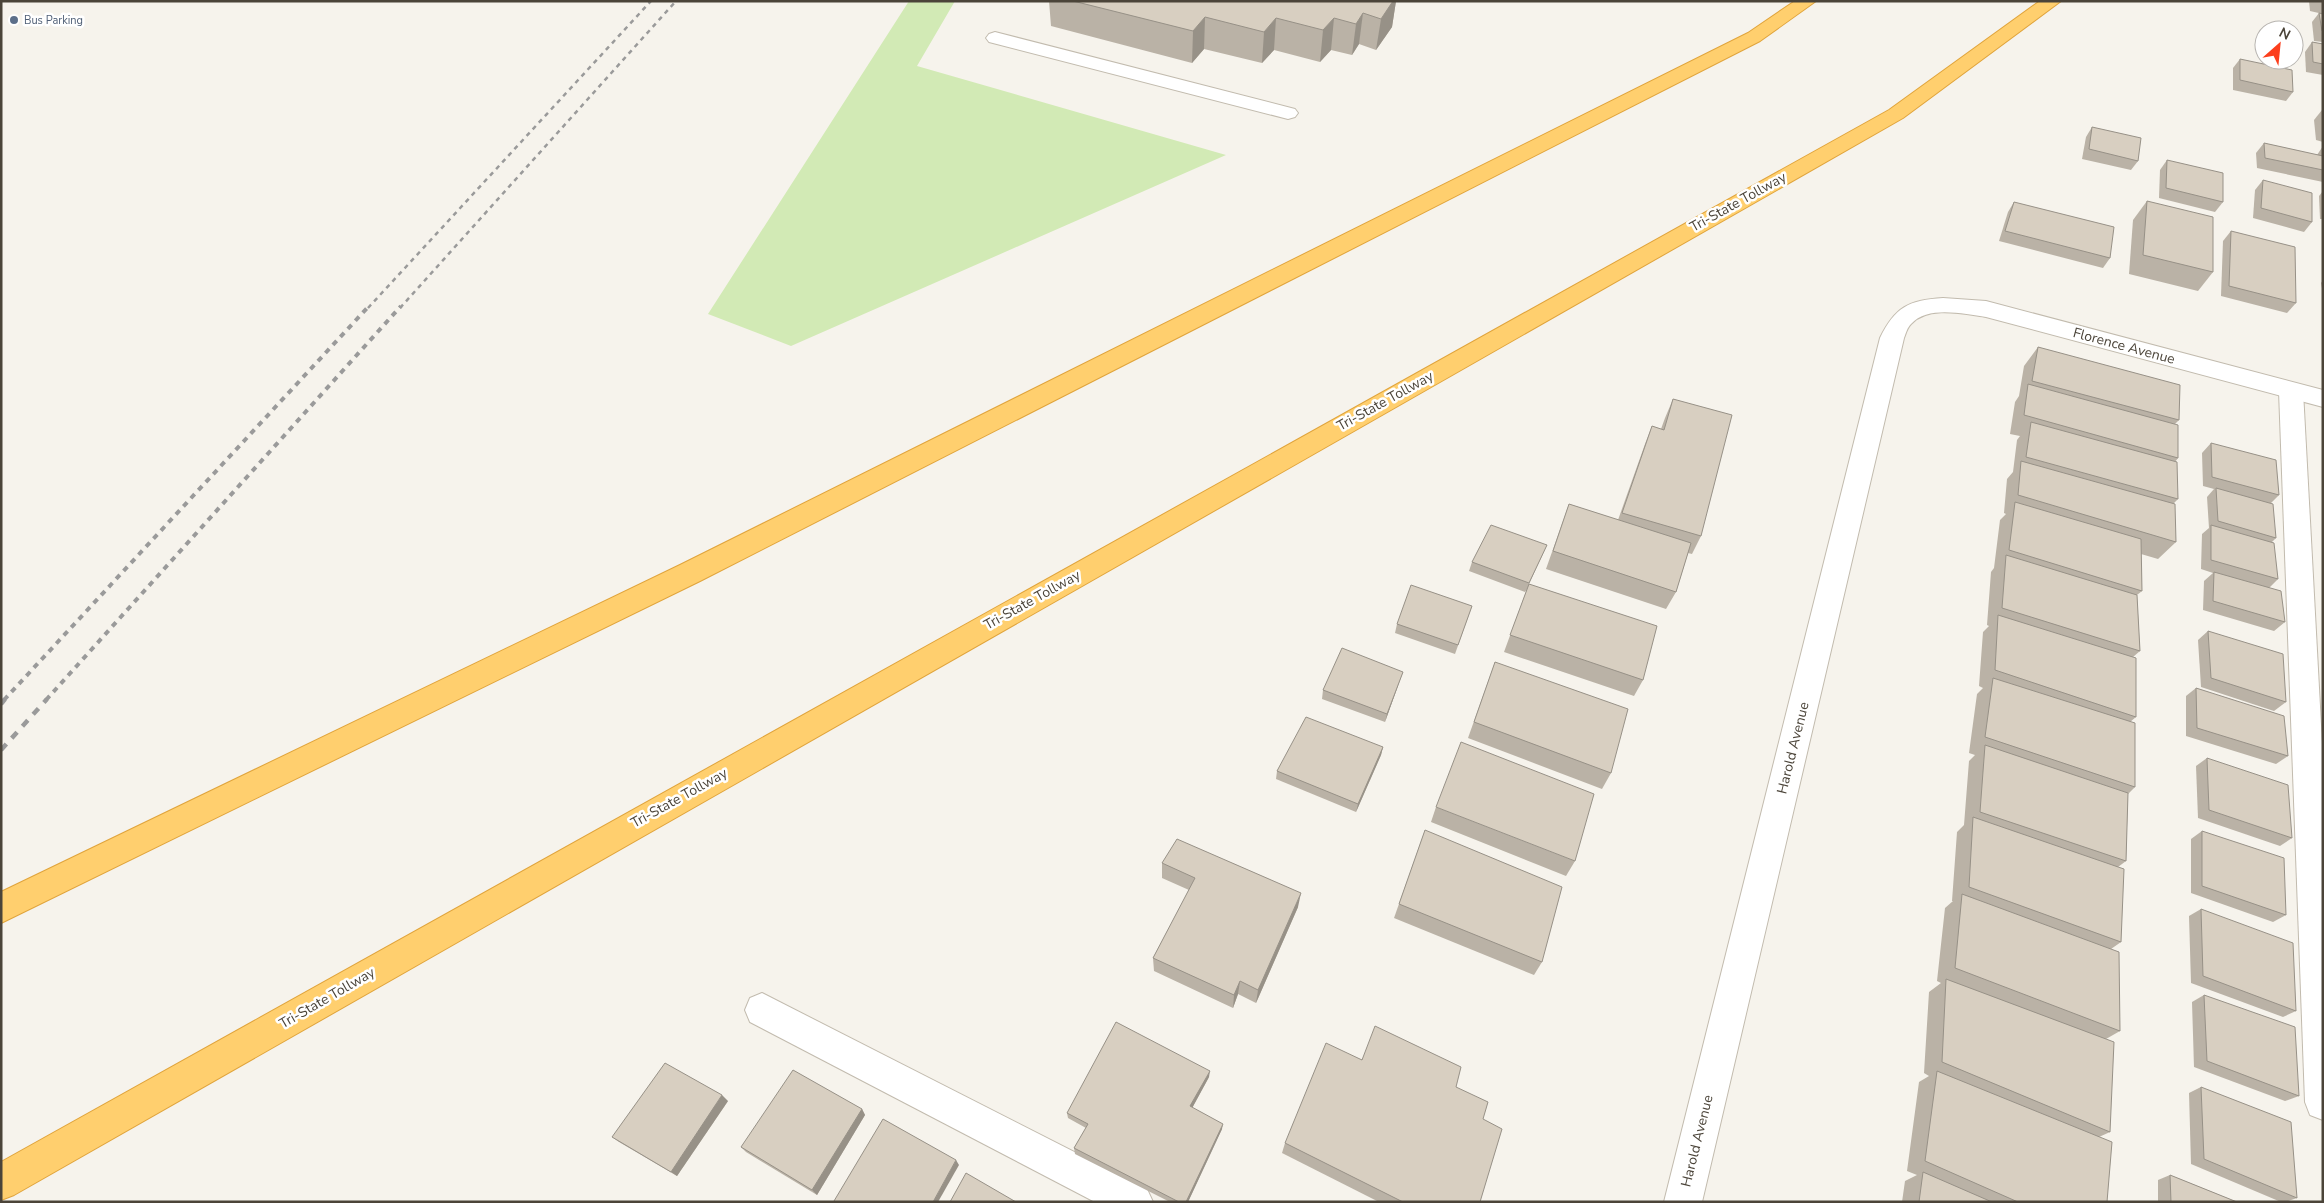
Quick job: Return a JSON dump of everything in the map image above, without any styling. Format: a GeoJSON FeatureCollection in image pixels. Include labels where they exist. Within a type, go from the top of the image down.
{"type":"FeatureCollection","features":[{"type":"Feature","properties":{"kind":"highway"},"geometry":{"type":"LineString","coordinates":[[1,908],[690,573],[1754,37],[1807,1]]}},
{"type":"Feature","properties":{"kind":"highway","name":"Tri-State Tollway"},"geometry":{"type":"LineString","coordinates":[[1,1182],[1896,114],[2052,1]]}},
{"type":"Feature","properties":{"kind":"street"},"geometry":{"type":"LineString","coordinates":[[995,38],[1288,112]]}},
{"type":"Feature","properties":{"kind":"street","name":"Florence Avenue"},"geometry":{"type":"LineString","coordinates":[[1923,307],[1951,305],[1986,309],[2323,399]]}},
{"type":"Feature","properties":{"kind":"street","name":"Harold Avenue"},"geometry":{"type":"LineString","coordinates":[[1683,1202],[1892,338],[1903,318],[1923,307]]}},
{"type":"Feature","properties":{"kind":"street"},"geometry":{"type":"LineString","coordinates":[[2291,391],[2323,1102]]}},
{"type":"Feature","properties":{"kind":"street"},"geometry":{"type":"LineString","coordinates":[[762,1010],[1134,1202]]}},
{"type":"Feature","properties":{"kind":"green space"},"geometry":{"type":"Polygon","coordinates":[[[909,1],[955,1],[917,66],[1226,155],[791,346],[708,314],[909,1]]]}},
{"type":"Feature","properties":{"kind":"building"},"geometry":{"type":"Polygon","coordinates":[[[1073,1],[1393,1],[1381,19],[1363,13],[1356,24],[1334,18],[1323,30],[1276,18],[1264,32],[1205,17],[1193,31],[1073,1]]]}},
{"type":"Feature","properties":{"kind":"building"},"geometry":{"type":"Polygon","coordinates":[[[2319,13],[2323,14],[2323,31],[2322,31],[2319,13]]]}},
{"type":"Feature","properties":{"kind":"building"},"geometry":{"type":"Polygon","coordinates":[[[2312,42],[2323,44],[2323,64],[2313,62],[2312,42]]]}},
{"type":"Feature","properties":{"kind":"building"},"geometry":{"type":"Polygon","coordinates":[[[2240,59],[2254,62],[2254,70],[2292,70],[2293,92],[2240,80],[2240,59]]]}},
{"type":"Feature","properties":{"kind":"building"},"geometry":{"type":"Polygon","coordinates":[[[2092,127],[2141,138],[2138,161],[2089,149],[2092,127]]]}},
{"type":"Feature","properties":{"kind":"building"},"geometry":{"type":"Polygon","coordinates":[[[2264,143],[2323,156],[2323,170],[2265,158],[2264,143]]]}},
{"type":"Feature","properties":{"kind":"building"},"geometry":{"type":"Polygon","coordinates":[[[2167,160],[2223,173],[2223,202],[2166,188],[2167,160]]]}},
{"type":"Feature","properties":{"kind":"building"},"geometry":{"type":"Polygon","coordinates":[[[2263,180],[2312,193],[2312,222],[2261,208],[2263,180]]]}},
{"type":"Feature","properties":{"kind":"building"},"geometry":{"type":"Polygon","coordinates":[[[2147,201],[2213,217],[2213,272],[2143,255],[2147,201]]]}},
{"type":"Feature","properties":{"kind":"building"},"geometry":{"type":"Polygon","coordinates":[[[2014,202],[2114,227],[2110,258],[2005,231],[2014,202]]]}},
{"type":"Feature","properties":{"kind":"building"},"geometry":{"type":"Polygon","coordinates":[[[2231,231],[2295,247],[2296,303],[2229,286],[2231,231]]]}},
{"type":"Feature","properties":{"kind":"building"},"geometry":{"type":"Polygon","coordinates":[[[2038,347],[2180,385],[2179,420],[2032,381],[2038,347]]]}},
{"type":"Feature","properties":{"kind":"building"},"geometry":{"type":"Polygon","coordinates":[[[2028,384],[2178,425],[2178,458],[2024,415],[2028,384]]]}},
{"type":"Feature","properties":{"kind":"building"},"geometry":{"type":"Polygon","coordinates":[[[1673,399],[1732,415],[1701,536],[1622,513],[1652,426],[1664,430],[1673,399]]]}},
{"type":"Feature","properties":{"kind":"building"},"geometry":{"type":"Polygon","coordinates":[[[2031,422],[2177,462],[2178,499],[2026,457],[2031,422]]]}},
{"type":"Feature","properties":{"kind":"building"},"geometry":{"type":"Polygon","coordinates":[[[2211,443],[2276,460],[2279,495],[2212,477],[2211,443]]]}},
{"type":"Feature","properties":{"kind":"building"},"geometry":{"type":"Polygon","coordinates":[[[2021,461],[2175,504],[2176,542],[2018,495],[2021,461]]]}},
{"type":"Feature","properties":{"kind":"building"},"geometry":{"type":"Polygon","coordinates":[[[2216,488],[2273,504],[2276,538],[2218,521],[2216,488]]]}},
{"type":"Feature","properties":{"kind":"building"},"geometry":{"type":"Polygon","coordinates":[[[2015,502],[2141,539],[2142,591],[2009,550],[2015,502]]]}},
{"type":"Feature","properties":{"kind":"building"},"geometry":{"type":"Polygon","coordinates":[[[1569,504],[1691,543],[1676,592],[1553,551],[1569,504]]]}},
{"type":"Feature","properties":{"kind":"building"},"geometry":{"type":"Polygon","coordinates":[[[1491,525],[1547,545],[1529,583],[1472,562],[1491,525]]]}},
{"type":"Feature","properties":{"kind":"building"},"geometry":{"type":"Polygon","coordinates":[[[2211,525],[2274,543],[2278,579],[2211,560],[2211,525]]]}},
{"type":"Feature","properties":{"kind":"building"},"geometry":{"type":"Polygon","coordinates":[[[2006,555],[2137,595],[2140,651],[2002,608],[2006,555]]]}},
{"type":"Feature","properties":{"kind":"building"},"geometry":{"type":"Polygon","coordinates":[[[2214,572],[2281,591],[2285,622],[2213,601],[2214,572]]]}},
{"type":"Feature","properties":{"kind":"building"},"geometry":{"type":"Polygon","coordinates":[[[1529,584],[1657,626],[1643,680],[1510,635],[1529,584]]]}},
{"type":"Feature","properties":{"kind":"building"},"geometry":{"type":"Polygon","coordinates":[[[1411,585],[1472,606],[1458,645],[1397,624],[1411,585]]]}},
{"type":"Feature","properties":{"kind":"building"},"geometry":{"type":"Polygon","coordinates":[[[1998,615],[2136,658],[2136,717],[1995,670],[1998,615]]]}},
{"type":"Feature","properties":{"kind":"building"},"geometry":{"type":"Polygon","coordinates":[[[2208,631],[2283,654],[2286,702],[2211,678],[2208,631]]]}},
{"type":"Feature","properties":{"kind":"building"},"geometry":{"type":"Polygon","coordinates":[[[1342,648],[1403,672],[1387,714],[1323,690],[1342,648]]]}},
{"type":"Feature","properties":{"kind":"building"},"geometry":{"type":"Polygon","coordinates":[[[1495,662],[1628,709],[1611,773],[1474,722],[1495,662]]]}},
{"type":"Feature","properties":{"kind":"building"},"geometry":{"type":"Polygon","coordinates":[[[1993,678],[2135,723],[2135,787],[1985,737],[1993,678]]]}},
{"type":"Feature","properties":{"kind":"building"},"geometry":{"type":"Polygon","coordinates":[[[2196,688],[2284,716],[2288,756],[2197,728],[2196,688]]]}},
{"type":"Feature","properties":{"kind":"building"},"geometry":{"type":"Polygon","coordinates":[[[1306,717],[1383,747],[1358,804],[1277,771],[1306,717]]]}},
{"type":"Feature","properties":{"kind":"building"},"geometry":{"type":"Polygon","coordinates":[[[1461,742],[1594,794],[1575,861],[1436,807],[1461,742]]]}},
{"type":"Feature","properties":{"kind":"building"},"geometry":{"type":"Polygon","coordinates":[[[1985,745],[2128,793],[2126,861],[1980,812],[1985,745]]]}},
{"type":"Feature","properties":{"kind":"building"},"geometry":{"type":"Polygon","coordinates":[[[2207,758],[2288,785],[2292,838],[2209,810],[2207,758]]]}},
{"type":"Feature","properties":{"kind":"building"},"geometry":{"type":"Polygon","coordinates":[[[1973,817],[2124,869],[2121,942],[1969,887],[1973,817]]]}},
{"type":"Feature","properties":{"kind":"building"},"geometry":{"type":"Polygon","coordinates":[[[1425,830],[1562,887],[1542,962],[1399,904],[1425,830]]]}},
{"type":"Feature","properties":{"kind":"building"},"geometry":{"type":"Polygon","coordinates":[[[2202,831],[2284,858],[2286,915],[2202,886],[2202,831]]]}},
{"type":"Feature","properties":{"kind":"building"},"geometry":{"type":"Polygon","coordinates":[[[1177,839],[1301,893],[1258,990],[1240,981],[1234,995],[1153,958],[1195,878],[1162,863],[1177,839]]]}},
{"type":"Feature","properties":{"kind":"building"},"geometry":{"type":"Polygon","coordinates":[[[1962,894],[2119,952],[2120,1031],[1955,968],[1962,894]]]}},
{"type":"Feature","properties":{"kind":"building"},"geometry":{"type":"Polygon","coordinates":[[[2201,909],[2293,943],[2296,1011],[2203,976],[2201,909]]]}},
{"type":"Feature","properties":{"kind":"building"},"geometry":{"type":"Polygon","coordinates":[[[1946,979],[2114,1042],[2110,1132],[1942,1062],[1946,979]]]}},
{"type":"Feature","properties":{"kind":"building"},"geometry":{"type":"Polygon","coordinates":[[[2204,995],[2295,1027],[2299,1096],[2207,1061],[2204,995]]]}},
{"type":"Feature","properties":{"kind":"building"},"geometry":{"type":"Polygon","coordinates":[[[1116,1022],[1210,1071],[1190,1106],[1223,1124],[1186,1202],[1179,1202],[1074,1148],[1088,1124],[1067,1113],[1116,1022]]]}},
{"type":"Feature","properties":{"kind":"building"},"geometry":{"type":"Polygon","coordinates":[[[1375,1026],[1461,1067],[1456,1087],[1488,1102],[1483,1119],[1502,1129],[1480,1202],[1403,1202],[1285,1143],[1326,1043],[1362,1060],[1375,1026]]]}},
{"type":"Feature","properties":{"kind":"building"},"geometry":{"type":"Polygon","coordinates":[[[665,1063],[722,1095],[671,1172],[612,1137],[665,1063]]]}},
{"type":"Feature","properties":{"kind":"building"},"geometry":{"type":"Polygon","coordinates":[[[793,1070],[862,1109],[812,1190],[741,1147],[793,1070]]]}},
{"type":"Feature","properties":{"kind":"building"},"geometry":{"type":"Polygon","coordinates":[[[1937,1071],[2112,1142],[2107,1202],[2018,1202],[1925,1161],[1937,1071]]]}},
{"type":"Feature","properties":{"kind":"building"},"geometry":{"type":"Polygon","coordinates":[[[2201,1087],[2291,1122],[2297,1198],[2204,1159],[2201,1087]]]}},
{"type":"Feature","properties":{"kind":"building"},"geometry":{"type":"Polygon","coordinates":[[[883,1119],[956,1160],[933,1202],[834,1201],[883,1119]]]}},
{"type":"Feature","properties":{"kind":"building"},"geometry":{"type":"Polygon","coordinates":[[[1923,1172],[1992,1202],[1919,1202],[1923,1172]]]}},
{"type":"Feature","properties":{"kind":"building"},"geometry":{"type":"Polygon","coordinates":[[[966,1173],[1016,1202],[950,1202],[966,1173]]]}},
{"type":"Feature","properties":{"kind":"building"},"geometry":{"type":"Polygon","coordinates":[[[2170,1175],[2237,1202],[2171,1202],[2170,1175]]]}},
{"type":"Feature","properties":{"kind":"railway"},"geometry":{"type":"LineString","coordinates":[[368,308],[651,1]]}},
{"type":"Feature","properties":{"kind":"railway"},"geometry":{"type":"LineString","coordinates":[[400,308],[676,1]]}},
{"type":"Feature","properties":{"kind":"railway"},"geometry":{"type":"LineString","coordinates":[[4,700],[369,306]]}},
{"type":"Feature","properties":{"kind":"railway"},"geometry":{"type":"LineString","coordinates":[[46,700],[401,306]]}},
{"type":"Feature","properties":{"kind":"railway"},"geometry":{"type":"LineString","coordinates":[[1,704],[5,699]]}},
{"type":"Feature","properties":{"kind":"railway"},"geometry":{"type":"LineString","coordinates":[[1,750],[47,699]]}},
{"type":"Feature","properties":{"kind":"place","name":"Bus Parking"},"geometry":{"type":"Point","coordinates":[14,20]}}]}
